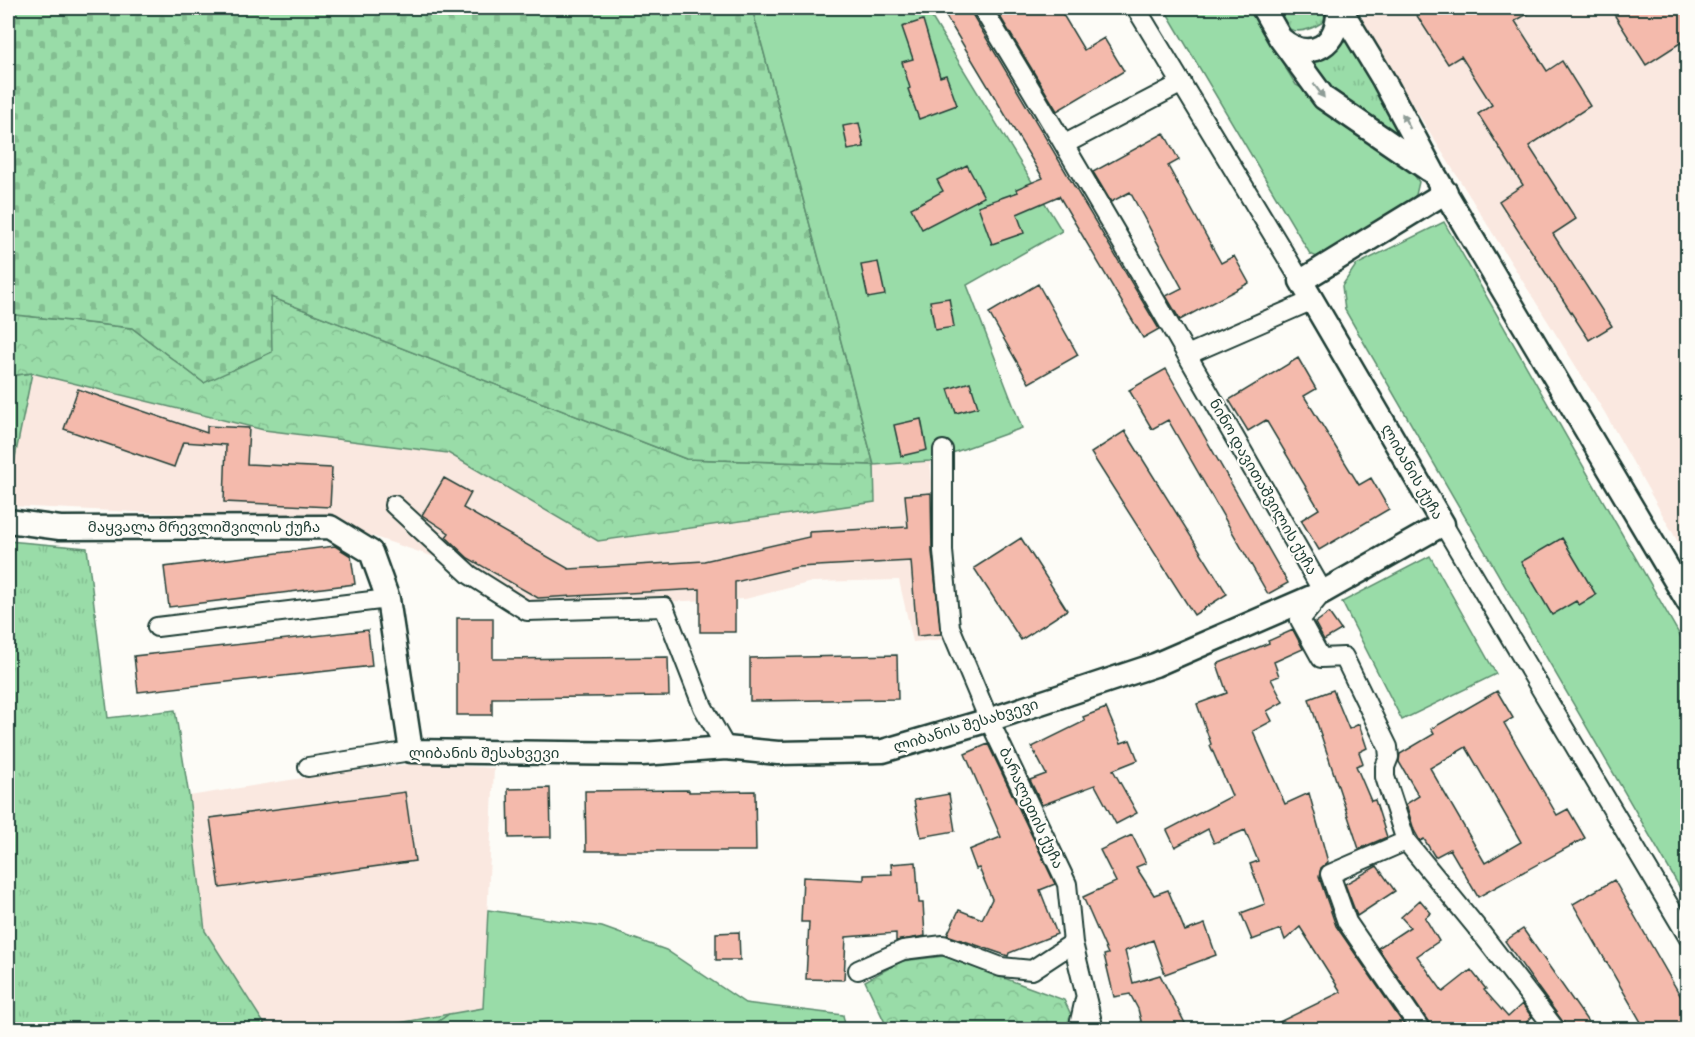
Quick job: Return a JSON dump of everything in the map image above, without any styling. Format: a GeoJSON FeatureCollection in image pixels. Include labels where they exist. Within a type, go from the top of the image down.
{"type":"FeatureCollection","features":[{"type":"Feature","properties":{"kind":"street","name":"ნინო დავითაშვილის ქუჩა"},"geometry":{"type":"LineString","coordinates":[[982,8],[1065,144],[1323,592],[1300,620],[1321,658],[1344,657],[1388,747],[1389,757],[1385,767],[1385,777],[1406,841],[1556,1029]]}},
{"type":"Feature","properties":{"kind":"street","name":"ლიბანის ქუჩა"},"geometry":{"type":"LineString","coordinates":[[1136,8],[1307,291],[1688,937]]}},
{"type":"Feature","properties":{"kind":"street"},"geometry":{"type":"LineString","coordinates":[[1263,8],[1280,38],[1324,98],[1433,172]]}},
{"type":"Feature","properties":{"kind":"street"},"geometry":{"type":"LineString","coordinates":[[1280,38],[1292,48],[1307,51],[1322,46],[1334,36],[1339,8]]}},
{"type":"Feature","properties":{"kind":"street"},"geometry":{"type":"LineString","coordinates":[[1339,8],[1383,79],[1433,172],[1688,602]]}},
{"type":"Feature","properties":{"kind":"street"},"geometry":{"type":"LineString","coordinates":[[1065,144],[1182,83]]}},
{"type":"Feature","properties":{"kind":"street"},"geometry":{"type":"LineString","coordinates":[[1187,355],[1307,291],[1446,192]]}},
{"type":"Feature","properties":{"kind":"street","name":"ბარალეთის ქუჩა"},"geometry":{"type":"LineString","coordinates":[[943,450],[943,551],[950,627],[990,720],[1066,884],[1074,943],[1094,1029]]}},
{"type":"Feature","properties":{"kind":"street"},"geometry":{"type":"LineString","coordinates":[[394,505],[471,575],[527,611],[664,607],[703,707],[726,748]]}},
{"type":"Feature","properties":{"kind":"street","name":"მაყვალა მრევლიშვილის ქუჩა"},"geometry":{"type":"LineString","coordinates":[[8,521],[60,528],[330,527],[371,552],[388,599],[411,751]]}},
{"type":"Feature","properties":{"kind":"street","name":"ლიბანის შესახვევი"},"geometry":{"type":"LineString","coordinates":[[308,767],[411,751],[642,754],[726,748],[778,753],[883,752],[990,720],[1155,665],[1323,592],[1443,524]]}},
{"type":"Feature","properties":{"kind":"street"},"geometry":{"type":"LineString","coordinates":[[157,627],[388,599]]}},
{"type":"Feature","properties":{"kind":"street"},"geometry":{"type":"LineString","coordinates":[[1406,841],[1330,874],[1347,922],[1421,1029]]}},
{"type":"Feature","properties":{"kind":"street"},"geometry":{"type":"LineString","coordinates":[[858,970],[903,950],[943,945],[1001,967],[1032,970],[1074,943]]}},
{"type":"Feature","properties":{"kind":"street"},"geometry":{"type":"LineString","coordinates":[[1078,1029],[1086,995]]}},
{"type":"Feature","properties":{"kind":"shaded area"},"geometry":{"type":"Polygon","coordinates":[[[1378,8],[1687,8],[1687,558],[1605,413],[1359,19],[1378,8]]]}},
{"type":"Feature","properties":{"kind":"shaded area"},"geometry":{"type":"Polygon","coordinates":[[[32,373],[264,430],[448,453],[598,541],[874,502],[874,465],[930,461],[946,639],[913,642],[899,580],[812,582],[745,599],[528,606],[473,570],[327,521],[8,506],[8,492],[32,373]]]}},
{"type":"Feature","properties":{"kind":"shaded area"},"geometry":{"type":"Polygon","coordinates":[[[420,763],[494,768],[483,1008],[366,1029],[295,1029],[265,1025],[205,932],[189,796],[328,774],[420,763]]]}},
{"type":"Feature","properties":{"kind":"green space"},"geometry":{"type":"Polygon","coordinates":[[[8,8],[752,8],[874,465],[686,459],[271,297],[272,352],[204,383],[132,328],[8,314],[8,8]]]}},
{"type":"Feature","properties":{"kind":"green space"},"geometry":{"type":"Polygon","coordinates":[[[752,8],[926,8],[1062,231],[967,285],[1022,428],[930,461],[874,465],[752,8]]]}},
{"type":"Feature","properties":{"kind":"green space"},"geometry":{"type":"Polygon","coordinates":[[[1164,8],[1249,8],[1296,85],[1406,163],[1419,182],[1416,195],[1402,207],[1317,257],[1310,254],[1164,8]]]}},
{"type":"Feature","properties":{"kind":"green space"},"geometry":{"type":"Polygon","coordinates":[[[1274,8],[1327,8],[1323,22],[1309,29],[1294,31],[1285,26],[1274,8]]]}},
{"type":"Feature","properties":{"kind":"green space"},"geometry":{"type":"Polygon","coordinates":[[[1346,34],[1420,155],[1331,92],[1304,55],[1324,53],[1333,49],[1338,46],[1346,34]]]}},
{"type":"Feature","properties":{"kind":"green space"},"geometry":{"type":"Polygon","coordinates":[[[1444,222],[1687,648],[1687,900],[1345,310],[1342,286],[1356,265],[1444,222]]]}},
{"type":"Feature","properties":{"kind":"green space"},"geometry":{"type":"Polygon","coordinates":[[[271,297],[686,459],[874,465],[875,502],[598,541],[448,453],[264,430],[32,373],[8,376],[8,314],[132,328],[204,383],[271,297]]]}},
{"type":"Feature","properties":{"kind":"green space"},"geometry":{"type":"Polygon","coordinates":[[[32,373],[8,492],[8,376],[32,373]]]}},
{"type":"Feature","properties":{"kind":"green space"},"geometry":{"type":"Polygon","coordinates":[[[8,541],[87,548],[108,718],[175,710],[189,796],[205,931],[265,1025],[295,1029],[8,1029],[8,541]]]}},
{"type":"Feature","properties":{"kind":"green space"},"geometry":{"type":"Polygon","coordinates":[[[1430,556],[1496,674],[1402,720],[1342,602],[1430,556]]]}},
{"type":"Feature","properties":{"kind":"green space"},"geometry":{"type":"Polygon","coordinates":[[[488,910],[602,927],[666,950],[745,1003],[843,1015],[846,1029],[428,1029],[449,1014],[483,1008],[488,910]]]}},
{"type":"Feature","properties":{"kind":"green space"},"geometry":{"type":"Polygon","coordinates":[[[944,956],[1064,1000],[1078,1029],[888,1029],[865,981],[902,961],[944,956]]]}},
{"type":"Feature","properties":{"kind":"green space"},"geometry":{"type":"Polygon","coordinates":[[[449,1014],[428,1029],[366,1029],[449,1014]]]}},
{"type":"Feature","properties":{"kind":"building"},"geometry":{"type":"Polygon","coordinates":[[[941,8],[971,8],[972,14],[1159,329],[1143,338],[1059,196],[1017,214],[1024,233],[992,244],[978,206],[1018,192],[1016,189],[1043,178],[941,8]]]}},
{"type":"Feature","properties":{"kind":"building"},"geometry":{"type":"Polygon","coordinates":[[[995,8],[1059,8],[1084,50],[1104,38],[1124,71],[1057,111],[995,8]]]}},
{"type":"Feature","properties":{"kind":"building"},"geometry":{"type":"Polygon","coordinates":[[[1412,8],[1538,8],[1515,21],[1547,71],[1562,61],[1590,106],[1529,146],[1576,219],[1553,234],[1612,326],[1589,340],[1499,201],[1523,185],[1478,114],[1492,105],[1461,56],[1448,64],[1412,8]]]}},
{"type":"Feature","properties":{"kind":"building"},"geometry":{"type":"Polygon","coordinates":[[[1610,8],[1688,8],[1688,38],[1646,65],[1610,8]]]}},
{"type":"Feature","properties":{"kind":"building"},"geometry":{"type":"Polygon","coordinates":[[[923,20],[940,77],[946,75],[957,105],[919,119],[908,89],[910,88],[902,62],[913,59],[902,27],[923,20]]]}},
{"type":"Feature","properties":{"kind":"building"},"geometry":{"type":"Polygon","coordinates":[[[859,123],[864,147],[848,150],[843,126],[859,123]]]}},
{"type":"Feature","properties":{"kind":"building"},"geometry":{"type":"Polygon","coordinates":[[[1164,133],[1179,160],[1168,166],[1221,263],[1234,256],[1249,283],[1180,320],[1166,296],[1182,288],[1130,192],[1111,202],[1093,172],[1164,133]]]}},
{"type":"Feature","properties":{"kind":"building"},"geometry":{"type":"Polygon","coordinates":[[[967,165],[984,197],[922,229],[911,208],[943,191],[937,180],[967,165]]]}},
{"type":"Feature","properties":{"kind":"building"},"geometry":{"type":"Polygon","coordinates":[[[878,262],[885,295],[868,298],[861,265],[878,262]]]}},
{"type":"Feature","properties":{"kind":"building"},"geometry":{"type":"Polygon","coordinates":[[[1038,284],[1078,355],[1029,383],[989,313],[1038,284]]]}},
{"type":"Feature","properties":{"kind":"building"},"geometry":{"type":"Polygon","coordinates":[[[949,298],[954,327],[935,330],[930,301],[949,298]]]}},
{"type":"Feature","properties":{"kind":"building"},"geometry":{"type":"Polygon","coordinates":[[[1298,358],[1316,389],[1304,396],[1359,485],[1371,478],[1389,509],[1319,550],[1301,520],[1319,509],[1266,420],[1248,431],[1229,400],[1298,358]]]}},
{"type":"Feature","properties":{"kind":"building"},"geometry":{"type":"Polygon","coordinates":[[[1166,369],[1288,583],[1268,594],[1168,420],[1152,429],[1129,390],[1166,369]]]}},
{"type":"Feature","properties":{"kind":"building"},"geometry":{"type":"Polygon","coordinates":[[[970,382],[978,407],[956,413],[948,389],[970,382]]]}},
{"type":"Feature","properties":{"kind":"building"},"geometry":{"type":"Polygon","coordinates":[[[78,389],[207,433],[207,426],[249,428],[247,464],[332,468],[330,507],[224,502],[226,445],[183,442],[174,467],[64,429],[78,389]]]}},
{"type":"Feature","properties":{"kind":"building"},"geometry":{"type":"Polygon","coordinates":[[[921,419],[927,450],[901,456],[894,425],[921,419]]]}},
{"type":"Feature","properties":{"kind":"building"},"geometry":{"type":"Polygon","coordinates":[[[1125,431],[1227,594],[1194,615],[1091,453],[1125,431]]]}},
{"type":"Feature","properties":{"kind":"building"},"geometry":{"type":"Polygon","coordinates":[[[444,478],[471,493],[463,508],[569,569],[704,561],[809,537],[809,532],[908,527],[905,495],[931,493],[932,552],[941,634],[917,636],[911,561],[798,567],[735,582],[735,632],[700,632],[700,589],[538,598],[468,558],[446,537],[449,533],[422,515],[444,478]]]}},
{"type":"Feature","properties":{"kind":"building"},"geometry":{"type":"Polygon","coordinates":[[[1021,538],[1067,610],[1021,640],[974,568],[1021,538]]]}},
{"type":"Feature","properties":{"kind":"building"},"geometry":{"type":"Polygon","coordinates":[[[1562,538],[1596,595],[1579,605],[1576,601],[1552,615],[1521,562],[1562,538]]]}},
{"type":"Feature","properties":{"kind":"building"},"geometry":{"type":"Polygon","coordinates":[[[335,546],[351,556],[355,584],[169,607],[164,567],[335,546]]]}},
{"type":"Feature","properties":{"kind":"building"},"geometry":{"type":"Polygon","coordinates":[[[1329,613],[1341,630],[1324,640],[1315,623],[1329,613]]]}},
{"type":"Feature","properties":{"kind":"building"},"geometry":{"type":"Polygon","coordinates":[[[457,618],[493,618],[493,659],[668,657],[669,696],[492,698],[492,715],[457,715],[457,618]]]}},
{"type":"Feature","properties":{"kind":"building"},"geometry":{"type":"Polygon","coordinates":[[[368,630],[372,666],[138,692],[134,656],[368,630]]]}},
{"type":"Feature","properties":{"kind":"building"},"geometry":{"type":"Polygon","coordinates":[[[1293,630],[1303,649],[1274,662],[1279,676],[1271,679],[1283,702],[1267,711],[1272,721],[1253,731],[1285,804],[1309,793],[1328,862],[1321,868],[1319,877],[1336,926],[1407,1029],[1265,1029],[1341,992],[1300,927],[1285,940],[1281,929],[1252,940],[1241,913],[1265,904],[1250,864],[1258,861],[1245,830],[1214,843],[1208,829],[1175,847],[1167,830],[1232,796],[1210,745],[1197,704],[1227,693],[1217,664],[1269,643],[1268,641],[1293,630]]]}},
{"type":"Feature","properties":{"kind":"building"},"geometry":{"type":"Polygon","coordinates":[[[897,655],[898,699],[750,701],[750,658],[897,655]]]}},
{"type":"Feature","properties":{"kind":"building"},"geometry":{"type":"Polygon","coordinates":[[[1333,690],[1349,729],[1359,724],[1367,748],[1359,752],[1363,763],[1356,766],[1371,801],[1375,800],[1387,837],[1359,849],[1309,699],[1333,690]]]}},
{"type":"Feature","properties":{"kind":"building"},"geometry":{"type":"Polygon","coordinates":[[[1497,691],[1513,718],[1504,723],[1557,815],[1568,809],[1585,838],[1478,897],[1450,849],[1435,857],[1424,839],[1420,841],[1406,804],[1419,796],[1399,762],[1400,754],[1434,734],[1431,729],[1497,691]],[[1466,747],[1430,768],[1485,863],[1521,842],[1466,747]]]}},
{"type":"Feature","properties":{"kind":"building"},"geometry":{"type":"Polygon","coordinates":[[[1106,708],[1121,743],[1130,740],[1138,760],[1113,770],[1137,813],[1116,824],[1095,785],[1042,805],[1030,780],[1046,774],[1032,747],[1085,721],[1083,717],[1106,708]]]}},
{"type":"Feature","properties":{"kind":"building"},"geometry":{"type":"Polygon","coordinates":[[[988,744],[1055,884],[1040,890],[1057,934],[1009,953],[1008,956],[947,935],[959,910],[982,919],[992,899],[969,850],[1001,837],[965,754],[988,744]]]}},
{"type":"Feature","properties":{"kind":"building"},"geometry":{"type":"Polygon","coordinates":[[[550,788],[551,837],[509,838],[508,789],[550,788]]]}},
{"type":"Feature","properties":{"kind":"building"},"geometry":{"type":"Polygon","coordinates":[[[689,790],[689,792],[755,791],[756,851],[586,851],[585,791],[689,790]]]}},
{"type":"Feature","properties":{"kind":"building"},"geometry":{"type":"Polygon","coordinates":[[[405,792],[415,861],[220,888],[210,818],[405,792]]]}},
{"type":"Feature","properties":{"kind":"building"},"geometry":{"type":"Polygon","coordinates":[[[949,794],[955,831],[921,837],[914,800],[949,794]]]}},
{"type":"Feature","properties":{"kind":"building"},"geometry":{"type":"Polygon","coordinates":[[[1132,835],[1146,863],[1136,867],[1154,895],[1168,890],[1185,931],[1205,924],[1216,955],[1165,974],[1153,940],[1125,951],[1133,983],[1160,975],[1188,1029],[1143,1029],[1138,1009],[1130,994],[1114,997],[1104,955],[1108,954],[1083,897],[1116,882],[1100,850],[1132,835]]]}},
{"type":"Feature","properties":{"kind":"building"},"geometry":{"type":"Polygon","coordinates":[[[916,862],[919,903],[923,903],[925,936],[896,941],[896,933],[846,937],[844,980],[806,979],[809,922],[801,922],[803,877],[864,880],[864,875],[892,874],[891,864],[916,862]]]}},
{"type":"Feature","properties":{"kind":"building"},"geometry":{"type":"Polygon","coordinates":[[[1377,866],[1395,891],[1357,916],[1345,884],[1377,866]]]}},
{"type":"Feature","properties":{"kind":"building"},"geometry":{"type":"Polygon","coordinates":[[[1614,880],[1688,1009],[1688,1029],[1645,1029],[1573,904],[1614,880]]]}},
{"type":"Feature","properties":{"kind":"building"},"geometry":{"type":"Polygon","coordinates":[[[1420,900],[1431,913],[1425,918],[1439,941],[1417,956],[1443,992],[1471,970],[1486,989],[1484,990],[1508,1017],[1522,1004],[1532,1017],[1519,1029],[1432,1029],[1378,948],[1410,927],[1401,917],[1420,900]]]}},
{"type":"Feature","properties":{"kind":"building"},"geometry":{"type":"Polygon","coordinates":[[[1523,929],[1593,1029],[1568,1029],[1505,941],[1523,929]]]}},
{"type":"Feature","properties":{"kind":"building"},"geometry":{"type":"Polygon","coordinates":[[[739,932],[740,960],[716,960],[716,933],[739,932]]]}}]}
